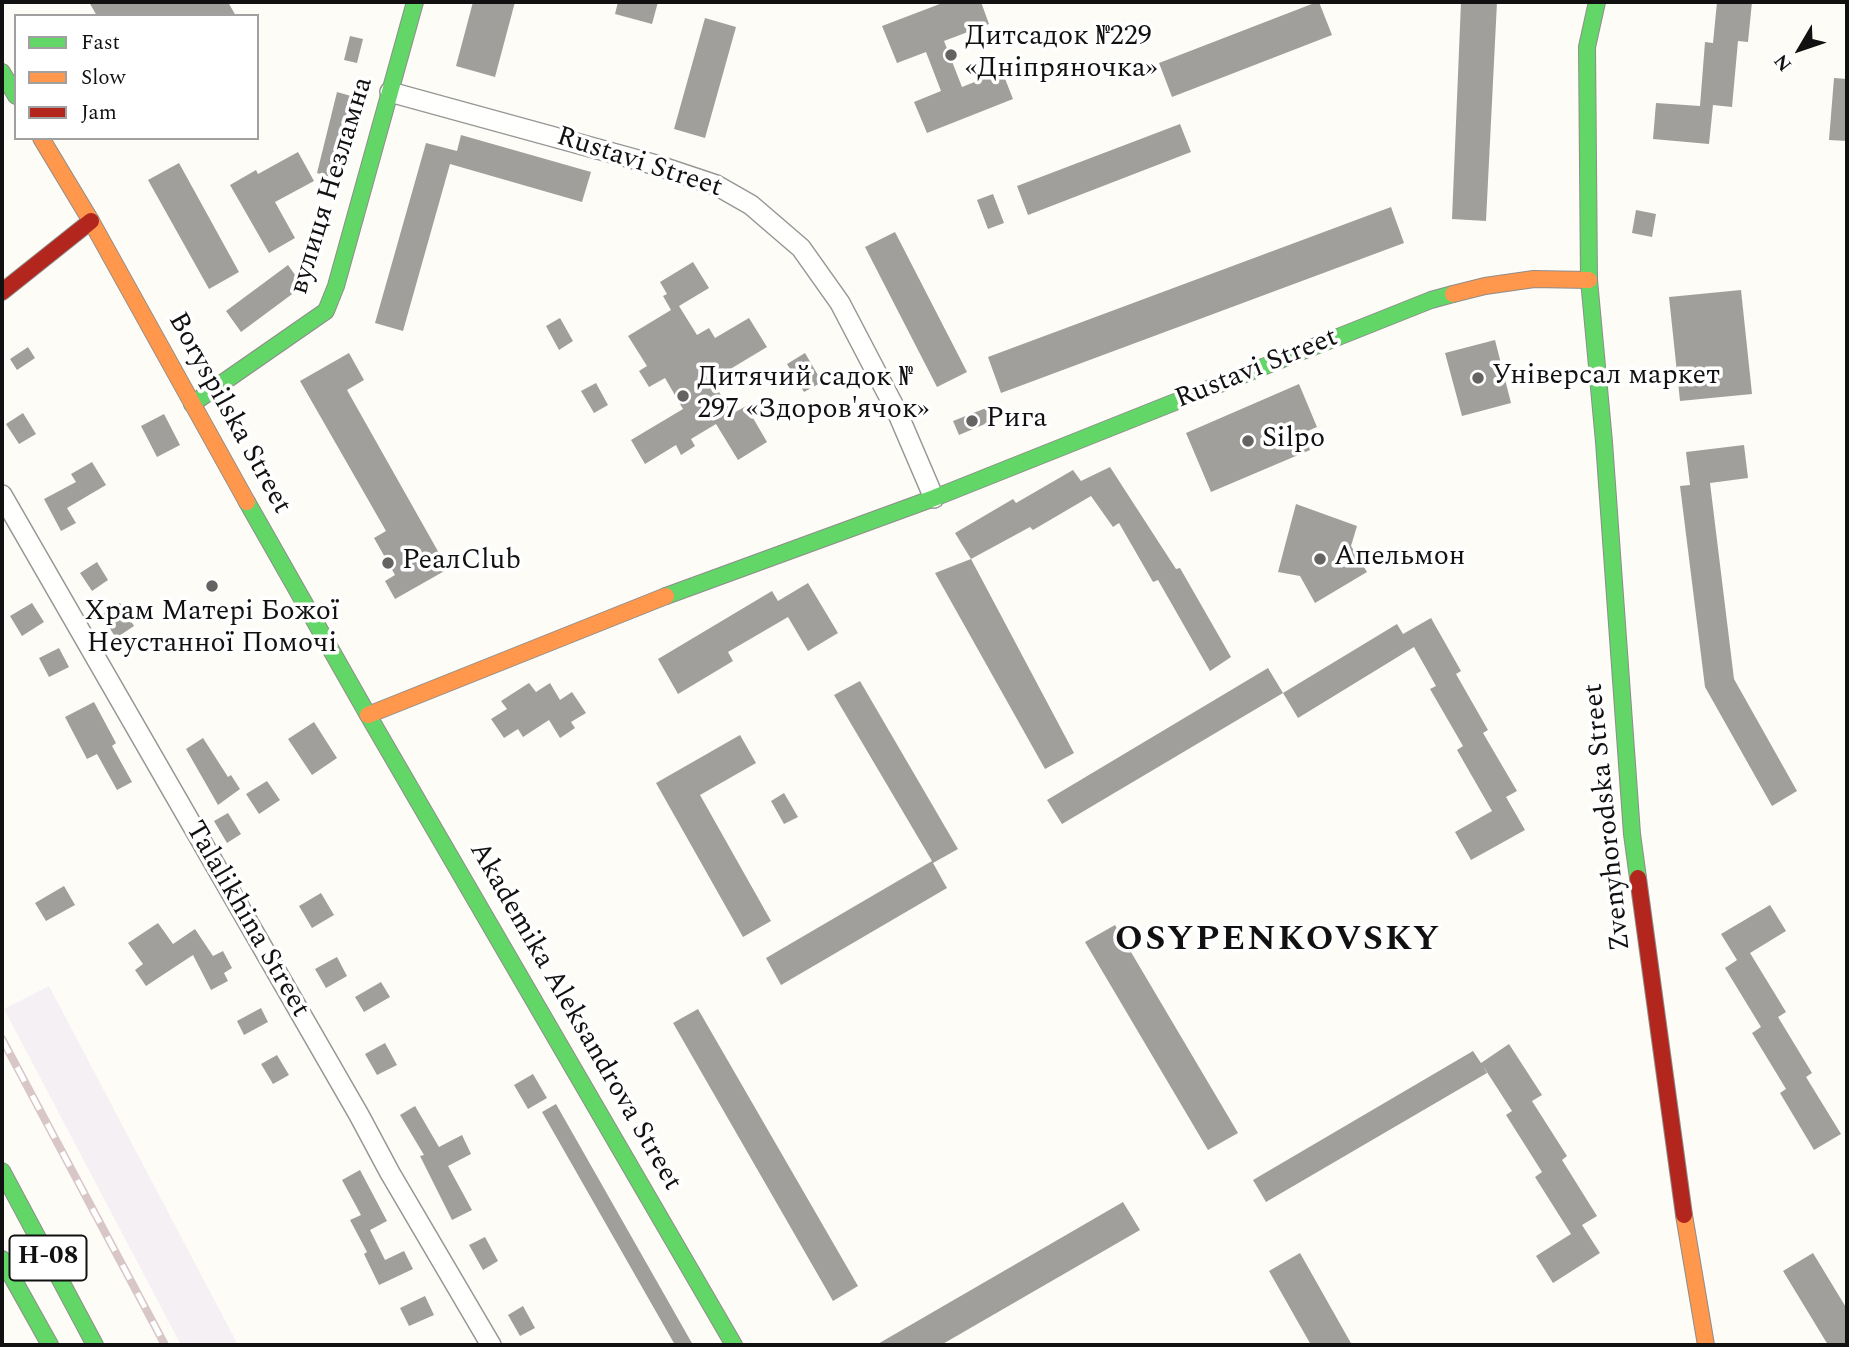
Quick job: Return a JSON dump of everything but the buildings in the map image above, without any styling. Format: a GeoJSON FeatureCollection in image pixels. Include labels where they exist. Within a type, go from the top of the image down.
{"type":"FeatureCollection","features":[{"type":"Feature","properties":{"kind":"street","name":"вулиця Незламна"},"geometry":{"type":"LineString","coordinates":[[192,404],[326,311],[336,286],[415,2]]}},
{"type":"Feature","properties":{"kind":"street","name":"Zvenyhorodska Street"},"geometry":{"type":"LineString","coordinates":[[1597,2],[1587,47],[1589,280],[1605,456],[1632,834],[1688,1242],[1706,1345]]}},
{"type":"Feature","properties":{"kind":"street"},"geometry":{"type":"LineString","coordinates":[[2,72],[14,93]]}},
{"type":"Feature","properties":{"kind":"street","name":"Rustavi Street"},"geometry":{"type":"LineString","coordinates":[[390,92],[656,165],[716,184],[751,205],[801,248],[840,303],[898,414],[934,498]]}},
{"type":"Feature","properties":{"kind":"street","name":"Boryspilska Street"},"geometry":{"type":"LineString","coordinates":[[42,140],[91,221],[368,715]]}},
{"type":"Feature","properties":{"kind":"street"},"geometry":{"type":"LineString","coordinates":[[2,292],[91,221]]}},
{"type":"Feature","properties":{"kind":"street","name":"Rustavi Street"},"geometry":{"type":"LineString","coordinates":[[368,715],[637,607],[934,498],[1431,300],[1485,286],[1534,279],[1589,280]]}},
{"type":"Feature","properties":{"kind":"street","name":"Talalikhina Street"},"geometry":{"type":"LineString","coordinates":[[2,495],[491,1345]]}},
{"type":"Feature","properties":{"kind":"street","name":"Akademika Aleksandrova Street"},"geometry":{"type":"LineString","coordinates":[[368,715],[734,1345]]}},
{"type":"Feature","properties":{"kind":"street","name":"Н-08"},"geometry":{"type":"LineString","coordinates":[[2,1171],[95,1345]]}},
{"type":"Feature","properties":{"kind":"street","name":"Н-08"},"geometry":{"type":"LineString","coordinates":[[2,1259],[50,1345]]}},
{"type":"Feature","properties":{"kind":"shaded area"},"geometry":{"type":"Polygon","coordinates":[[[49,986],[238,1345],[181,1345],[4,1009],[49,986]]]}},
{"type":"Feature","properties":{"kind":"railway"},"geometry":{"type":"LineString","coordinates":[[2,1039],[165,1345]]}},
{"type":"Feature","properties":{"kind":"traffic: fast"},"geometry":{"type":"LineString","coordinates":[[192,404],[326,311],[336,286],[415,2]]}},
{"type":"Feature","properties":{"kind":"traffic: fast"},"geometry":{"type":"LineString","coordinates":[[1597,2],[1587,47],[1589,280],[1604,442],[1632,834],[1638,878]]}},
{"type":"Feature","properties":{"kind":"traffic: fast"},"geometry":{"type":"LineString","coordinates":[[2,72],[14,93]]}},
{"type":"Feature","properties":{"kind":"traffic: fast"},"geometry":{"type":"LineString","coordinates":[[666,596],[934,498],[1431,300],[1453,294]]}},
{"type":"Feature","properties":{"kind":"traffic: fast"},"geometry":{"type":"LineString","coordinates":[[247,502],[734,1345]]}},
{"type":"Feature","properties":{"kind":"traffic: fast"},"geometry":{"type":"LineString","coordinates":[[2,1171],[95,1345]]}},
{"type":"Feature","properties":{"kind":"traffic: fast"},"geometry":{"type":"LineString","coordinates":[[2,1259],[50,1345]]}},
{"type":"Feature","properties":{"kind":"traffic: slow"},"geometry":{"type":"LineString","coordinates":[[42,140],[91,221],[247,502]]}},
{"type":"Feature","properties":{"kind":"traffic: slow"},"geometry":{"type":"LineString","coordinates":[[1453,294],[1534,279],[1589,280]]}},
{"type":"Feature","properties":{"kind":"traffic: slow"},"geometry":{"type":"LineString","coordinates":[[368,715],[666,596]]}},
{"type":"Feature","properties":{"kind":"traffic: slow"},"geometry":{"type":"LineString","coordinates":[[1684,1215],[1706,1345]]}},
{"type":"Feature","properties":{"kind":"traffic: jam"},"geometry":{"type":"LineString","coordinates":[[2,292],[91,221]]}},
{"type":"Feature","properties":{"kind":"traffic: jam"},"geometry":{"type":"LineString","coordinates":[[1638,878],[1684,1215]]}},
{"type":"Feature","properties":{"kind":"place","name":"Дитсадок №229 «Дніпряночка»"},"geometry":{"type":"Point","coordinates":[951,55]}},
{"type":"Feature","properties":{"kind":"place","name":"Універсал маркет"},"geometry":{"type":"Point","coordinates":[1478,378]}},
{"type":"Feature","properties":{"kind":"place","name":"Дитячий садок № 297 «Здоров'ячок»"},"geometry":{"type":"Point","coordinates":[683,396]}},
{"type":"Feature","properties":{"kind":"place","name":"Рига"},"geometry":{"type":"Point","coordinates":[972,421]}},
{"type":"Feature","properties":{"kind":"place","name":"Silpo"},"geometry":{"type":"Point","coordinates":[1248,441]}},
{"type":"Feature","properties":{"kind":"place","name":"Апельмон"},"geometry":{"type":"Point","coordinates":[1320,559]}},
{"type":"Feature","properties":{"kind":"place","name":"РеалClub"},"geometry":{"type":"Point","coordinates":[388,563]}},
{"type":"Feature","properties":{"kind":"place","name":"Храм Матері Божої Неустанної Помочі"},"geometry":{"type":"Point","coordinates":[212,586]}},
{"type":"Feature","properties":{"kind":"district","name":"OSYPENKOVSKY"},"geometry":{"type":"Point","coordinates":[1278,942]}}]}
